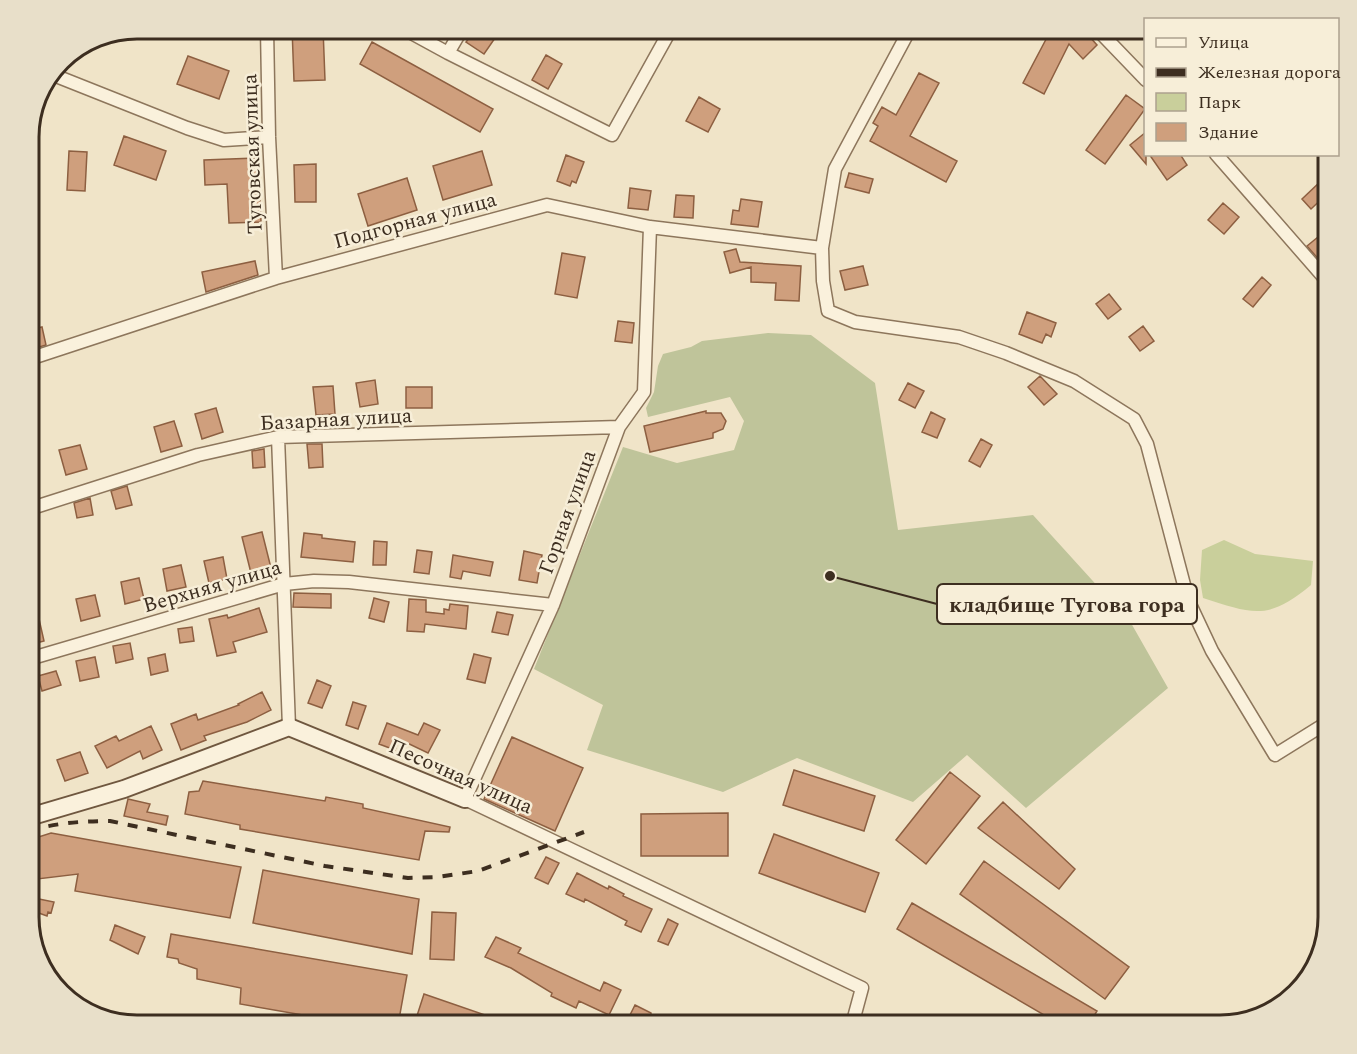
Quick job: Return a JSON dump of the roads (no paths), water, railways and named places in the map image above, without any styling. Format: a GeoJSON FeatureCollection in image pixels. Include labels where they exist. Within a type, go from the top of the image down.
{"type":"FeatureCollection","features":[{"type":"Feature","properties":{"kind":"street","name":"Туговская улица"},"geometry":{"type":"LineString","coordinates":[[267,39],[269,137],[276,278]]}},
{"type":"Feature","properties":{"kind":"street"},"geometry":{"type":"LineString","coordinates":[[423,39],[612,135],[665,39]]}},
{"type":"Feature","properties":{"kind":"street"},"geometry":{"type":"LineString","coordinates":[[448,53],[456,39]]}},
{"type":"Feature","properties":{"kind":"street"},"geometry":{"type":"LineString","coordinates":[[904,39],[835,168],[822,248],[823,281],[828,311],[855,322],[958,337],[1006,353],[1074,381],[1134,419],[1147,444],[1188,600],[1208,641],[1275,755],[1318,729]]}},
{"type":"Feature","properties":{"kind":"street"},"geometry":{"type":"LineString","coordinates":[[1107,39],[1144,78]]}},
{"type":"Feature","properties":{"kind":"street"},"geometry":{"type":"LineString","coordinates":[[59,77],[224,140],[269,137]]}},
{"type":"Feature","properties":{"kind":"street"},"geometry":{"type":"LineString","coordinates":[[1218,156],[1318,270]]}},
{"type":"Feature","properties":{"kind":"street","name":"Подгорная улица"},"geometry":{"type":"LineString","coordinates":[[39,356],[276,278],[548,205],[650,227],[822,248]]}},
{"type":"Feature","properties":{"kind":"street","name":"Горная улица"},"geometry":{"type":"LineString","coordinates":[[465,799],[553,605],[619,427],[644,392],[650,227]]}},
{"type":"Feature","properties":{"kind":"street","name":"Базарная улица"},"geometry":{"type":"LineString","coordinates":[[39,506],[198,455],[278,438],[619,427]]}},
{"type":"Feature","properties":{"kind":"street"},"geometry":{"type":"LineString","coordinates":[[39,814],[124,789],[289,727],[278,438]]}},
{"type":"Feature","properties":{"kind":"street","name":"Верхняя улица"},"geometry":{"type":"LineString","coordinates":[[39,656],[284,584],[314,581],[349,582],[553,605]]}},
{"type":"Feature","properties":{"kind":"street","name":"Песочная улица"},"geometry":{"type":"LineString","coordinates":[[289,727],[465,799],[862,988],[855,1015]]}},
{"type":"Feature","properties":{"kind":"railway"},"geometry":{"type":"LineString","coordinates":[[39,828],[69,823],[110,821],[325,866],[408,878],[438,877],[478,871],[584,832]]}},
{"type":"Feature","properties":{"kind":"place","name":"кладбище Тугова гора"},"geometry":{"type":"Point","coordinates":[830,576]}}]}
